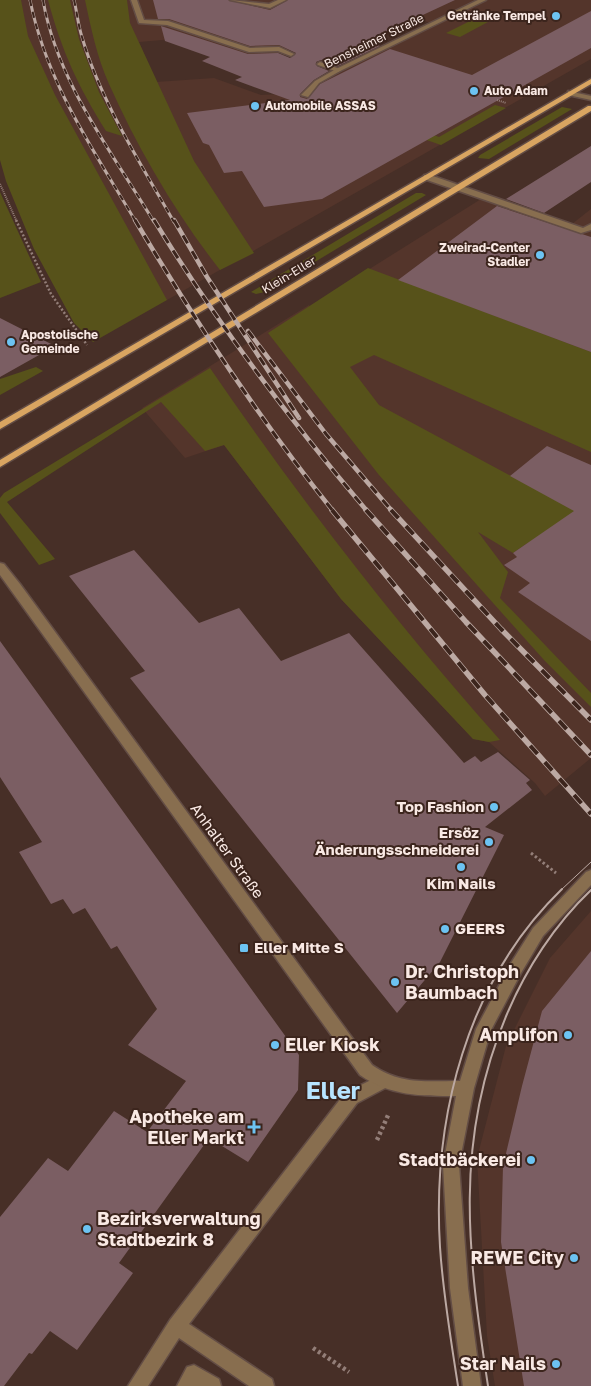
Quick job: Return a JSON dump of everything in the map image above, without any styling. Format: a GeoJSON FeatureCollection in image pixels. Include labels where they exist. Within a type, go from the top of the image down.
{"type":"FeatureCollection","features":[{"type":"Feature","properties":{"kind":"main road","name":"Klein-Eller"},"geometry":{"type":"LineString","coordinates":[[0,426],[591,81]]}},
{"type":"Feature","properties":{"kind":"main road","name":"Klein-Eller"},"geometry":{"type":"LineString","coordinates":[[0,464],[591,108]]}},
{"type":"Feature","properties":{"kind":"street"},"geometry":{"type":"LineString","coordinates":[[134,0],[141,22],[168,23],[249,50],[279,50],[291,54]]}},
{"type":"Feature","properties":{"kind":"street"},"geometry":{"type":"LineString","coordinates":[[233,0],[270,6],[283,0]]}},
{"type":"Feature","properties":{"kind":"street","name":"Bensheimer Straße"},"geometry":{"type":"LineString","coordinates":[[306,95],[317,82],[338,70],[483,0]]}},
{"type":"Feature","properties":{"kind":"street"},"geometry":{"type":"LineString","coordinates":[[320,64],[338,70]]}},
{"type":"Feature","properties":{"kind":"street"},"geometry":{"type":"LineString","coordinates":[[572,93],[591,98]]}},
{"type":"Feature","properties":{"kind":"street"},"geometry":{"type":"LineString","coordinates":[[427,177],[584,231],[591,227]]}},
{"type":"Feature","properties":{"kind":"street","name":"Anhalter Straße"},"geometry":{"type":"LineString","coordinates":[[0,567],[366,1070],[383,1081],[401,1086],[466,1088]]}},
{"type":"Feature","properties":{"kind":"street"},"geometry":{"type":"LineString","coordinates":[[472,1386],[459,1288],[451,1165],[466,1088],[484,1029],[516,968],[538,932],[591,876]]}},
{"type":"Feature","properties":{"kind":"street"},"geometry":{"type":"LineString","coordinates":[[137,1386],[176,1326],[351,1098],[383,1081]]}},
{"type":"Feature","properties":{"kind":"street"},"geometry":{"type":"LineString","coordinates":[[176,1326],[265,1386]]}},
{"type":"Feature","properties":{"kind":"street"},"geometry":{"type":"LineString","coordinates":[[186,1386],[194,1374],[212,1386]]}},
{"type":"Feature","properties":{"kind":"path"},"geometry":{"type":"LineString","coordinates":[[0,184],[40,274],[87,345]]}},
{"type":"Feature","properties":{"kind":"path"},"geometry":{"type":"LineString","coordinates":[[313,1348],[349,1372]]}},
{"type":"Feature","properties":{"kind":"shaded area"},"geometry":{"type":"Polygon","coordinates":[[[0,0],[591,0],[591,59],[167,300],[123,315],[0,0]],[[378,6],[321,38],[249,64],[174,39],[139,42],[156,82],[214,78],[261,95],[303,93],[337,71],[431,23],[378,6]]]}},
{"type":"Feature","properties":{"kind":"shaded area"},"geometry":{"type":"Polygon","coordinates":[[[0,0],[21,0],[28,36],[55,95],[167,300],[93,342],[74,323],[34,249],[6,181],[0,160],[0,0]]]}},
{"type":"Feature","properties":{"kind":"shaded area"},"geometry":{"type":"Polygon","coordinates":[[[48,0],[70,0],[79,39],[99,92],[122,136],[106,131],[87,99],[65,52],[48,0]]]}},
{"type":"Feature","properties":{"kind":"shaded area"},"geometry":{"type":"Polygon","coordinates":[[[85,0],[127,0],[130,23],[194,161],[254,253],[220,270],[173,204],[132,133],[109,84],[92,32],[85,0]]]}},
{"type":"Feature","properties":{"kind":"shaded area"},"geometry":{"type":"Polygon","coordinates":[[[488,12],[501,15],[460,37],[446,33],[488,12]]]}},
{"type":"Feature","properties":{"kind":"shaded area"},"geometry":{"type":"Polygon","coordinates":[[[495,105],[506,108],[441,145],[380,124],[420,130],[439,137],[495,105]]]}},
{"type":"Feature","properties":{"kind":"shaded area"},"geometry":{"type":"Polygon","coordinates":[[[562,107],[572,109],[489,159],[478,158],[480,155],[562,107]]]}},
{"type":"Feature","properties":{"kind":"shaded area"},"geometry":{"type":"Polygon","coordinates":[[[0,192],[41,282],[0,298],[0,192]]]}},
{"type":"Feature","properties":{"kind":"shaded area"},"geometry":{"type":"Polygon","coordinates":[[[416,193],[426,195],[265,292],[256,294],[251,292],[416,193]]]}},
{"type":"Feature","properties":{"kind":"shaded area"},"geometry":{"type":"Polygon","coordinates":[[[489,194],[572,224],[591,209],[591,758],[545,796],[535,783],[489,742],[473,739],[341,599],[224,445],[185,458],[142,408],[309,305],[339,349],[312,305],[489,194]]]}},
{"type":"Feature","properties":{"kind":"shaded area"},"geometry":{"type":"Polygon","coordinates":[[[368,268],[591,352],[591,452],[374,355],[350,367],[379,405],[591,519],[526,544],[513,553],[478,532],[508,572],[500,598],[591,693],[591,707],[544,660],[379,475],[268,333],[368,268]]]}},
{"type":"Feature","properties":{"kind":"shaded area"},"geometry":{"type":"Polygon","coordinates":[[[36,367],[43,371],[0,395],[0,379],[36,367]]]}},
{"type":"Feature","properties":{"kind":"shaded area"},"geometry":{"type":"Polygon","coordinates":[[[210,368],[313,512],[386,605],[500,740],[489,742],[473,739],[341,599],[224,445],[205,451],[161,402],[7,502],[55,559],[39,565],[0,513],[0,498],[4,493],[210,368]]]}},
{"type":"Feature","properties":{"kind":"shaded area"},"geometry":{"type":"Polygon","coordinates":[[[591,911],[591,1386],[495,1386],[487,1336],[477,1158],[506,1046],[550,958],[591,911]]]}},
{"type":"Feature","properties":{"kind":"building"},"geometry":{"type":"Polygon","coordinates":[[[153,0],[228,0],[270,10],[288,0],[455,0],[367,41],[380,46],[338,66],[321,60],[316,62],[317,66],[329,71],[314,80],[300,94],[300,97],[307,99],[320,84],[390,49],[472,75],[591,11],[591,48],[322,199],[264,207],[242,171],[224,173],[209,145],[203,143],[187,113],[290,100],[235,80],[242,77],[202,61],[210,57],[165,41],[161,26],[248,54],[278,53],[290,58],[296,53],[279,45],[250,46],[169,19],[158,19],[153,0]]]}},
{"type":"Feature","properties":{"kind":"building"},"geometry":{"type":"Polygon","coordinates":[[[591,146],[591,182],[544,213],[506,199],[591,146]]]}},
{"type":"Feature","properties":{"kind":"building"},"geometry":{"type":"Polygon","coordinates":[[[497,206],[591,237],[591,352],[398,280],[497,206]]]}},
{"type":"Feature","properties":{"kind":"building"},"geometry":{"type":"Polygon","coordinates":[[[0,318],[55,346],[0,377],[0,318]]]}},
{"type":"Feature","properties":{"kind":"building"},"geometry":{"type":"Polygon","coordinates":[[[547,446],[591,465],[591,641],[518,592],[530,583],[504,565],[517,557],[513,553],[574,511],[510,476],[547,446]]]}},
{"type":"Feature","properties":{"kind":"building"},"geometry":{"type":"Polygon","coordinates":[[[134,550],[199,623],[239,608],[281,661],[349,633],[464,763],[475,756],[481,762],[498,752],[530,780],[526,783],[532,790],[485,827],[504,835],[440,962],[397,1013],[130,678],[145,671],[69,576],[134,550]]]}},
{"type":"Feature","properties":{"kind":"building"},"geometry":{"type":"Polygon","coordinates":[[[0,641],[299,1055],[298,1090],[248,1162],[209,1138],[119,1263],[133,1273],[77,1350],[50,1331],[32,1354],[29,1353],[4,1386],[0,1386],[0,1217],[48,1158],[68,1171],[114,1111],[147,1132],[186,1081],[128,1045],[157,1009],[117,946],[111,949],[85,908],[73,914],[63,899],[51,904],[19,852],[42,842],[0,777],[0,641]]]}},
{"type":"Feature","properties":{"kind":"building"},"geometry":{"type":"Polygon","coordinates":[[[591,951],[591,1386],[524,1386],[501,1242],[503,1166],[542,1011],[591,951]]]}},
{"type":"Feature","properties":{"kind":"tram line"},"geometry":{"type":"LineString","coordinates":[[562,889],[591,862]]}},
{"type":"Feature","properties":{"kind":"tram line"},"geometry":{"type":"LineString","coordinates":[[458,1386],[445,1300],[440,1247],[439,1198],[442,1149],[450,1101],[462,1054],[480,1008],[502,965],[529,925],[562,889]]}},
{"type":"Feature","properties":{"kind":"tram line"},"geometry":{"type":"LineString","coordinates":[[488,1386],[471,1244],[470,1198],[472,1153],[478,1107],[490,1061],[507,1014],[523,980],[565,917],[591,890]]}},
{"type":"Feature","properties":{"kind":"railway"},"geometry":{"type":"LineString","coordinates":[[30,0],[38,31],[60,88],[88,142],[136,222]]}},
{"type":"Feature","properties":{"kind":"railway"},"geometry":{"type":"LineString","coordinates":[[43,0],[50,30],[73,88],[104,143],[154,222]]}},
{"type":"Feature","properties":{"kind":"railway"},"geometry":{"type":"LineString","coordinates":[[74,0],[81,32],[99,85],[123,132],[174,222]]}},
{"type":"Feature","properties":{"kind":"railway"},"geometry":{"type":"LineString","coordinates":[[135,220],[229,369],[279,441],[333,511]]}},
{"type":"Feature","properties":{"kind":"railway"},"geometry":{"type":"LineString","coordinates":[[154,220],[203,296],[255,370],[367,511]]}},
{"type":"Feature","properties":{"kind":"railway"},"geometry":{"type":"LineString","coordinates":[[174,220],[207,277],[299,418]]}},
{"type":"Feature","properties":{"kind":"railway"},"geometry":{"type":"LineString","coordinates":[[248,331],[326,434],[392,511]]}},
{"type":"Feature","properties":{"kind":"railway"},"geometry":{"type":"LineString","coordinates":[[332,510],[485,695],[591,814]]}},
{"type":"Feature","properties":{"kind":"railway"},"geometry":{"type":"LineString","coordinates":[[366,510],[466,622],[591,755]]}},
{"type":"Feature","properties":{"kind":"railway"},"geometry":{"type":"LineString","coordinates":[[391,510],[501,629],[591,720]]}},
{"type":"Feature","properties":{"kind":"place","name":"Getränke Tempel"},"geometry":{"type":"Point","coordinates":[556,16]}},
{"type":"Feature","properties":{"kind":"place","name":"Auto Adam"},"geometry":{"type":"Point","coordinates":[474,91]}},
{"type":"Feature","properties":{"kind":"place","name":"Automobile ASSAS"},"geometry":{"type":"Point","coordinates":[255,106]}},
{"type":"Feature","properties":{"kind":"place","name":"Zweirad-Center Stadler"},"geometry":{"type":"Point","coordinates":[540,255]}},
{"type":"Feature","properties":{"kind":"place","name":"Apostolische Gemeinde"},"geometry":{"type":"Point","coordinates":[11,342]}},
{"type":"Feature","properties":{"kind":"place","name":"Top Fashion"},"geometry":{"type":"Point","coordinates":[494,807]}},
{"type":"Feature","properties":{"kind":"place","name":"Ersöz Änderungsschneiderei"},"geometry":{"type":"Point","coordinates":[489,842]}},
{"type":"Feature","properties":{"kind":"place","name":"Kim Nails"},"geometry":{"type":"Point","coordinates":[461,867]}},
{"type":"Feature","properties":{"kind":"place","name":"GEERS"},"geometry":{"type":"Point","coordinates":[445,929]}},
{"type":"Feature","properties":{"kind":"place","name":"Eller Mitte S"},"geometry":{"type":"Point","coordinates":[244,948]}},
{"type":"Feature","properties":{"kind":"place","name":"Dr. Christoph Baumbach"},"geometry":{"type":"Point","coordinates":[395,982]}},
{"type":"Feature","properties":{"kind":"place","name":"Amplifon"},"geometry":{"type":"Point","coordinates":[568,1035]}},
{"type":"Feature","properties":{"kind":"place","name":"Eller Kiosk"},"geometry":{"type":"Point","coordinates":[275,1045]}},
{"type":"Feature","properties":{"kind":"place","name":"Apotheke am Eller Markt"},"geometry":{"type":"Point","coordinates":[254,1127]}},
{"type":"Feature","properties":{"kind":"place","name":"Stadtbäckerei"},"geometry":{"type":"Point","coordinates":[531,1160]}},
{"type":"Feature","properties":{"kind":"place","name":"Bezirksverwaltung Stadtbezirk 8"},"geometry":{"type":"Point","coordinates":[87,1229]}},
{"type":"Feature","properties":{"kind":"place","name":"REWE City"},"geometry":{"type":"Point","coordinates":[574,1258]}},
{"type":"Feature","properties":{"kind":"place","name":"Star Nails"},"geometry":{"type":"Point","coordinates":[556,1364]}},
{"type":"Feature","properties":{"kind":"district","name":"Eller"},"geometry":{"type":"Point","coordinates":[333,1091]}}]}
